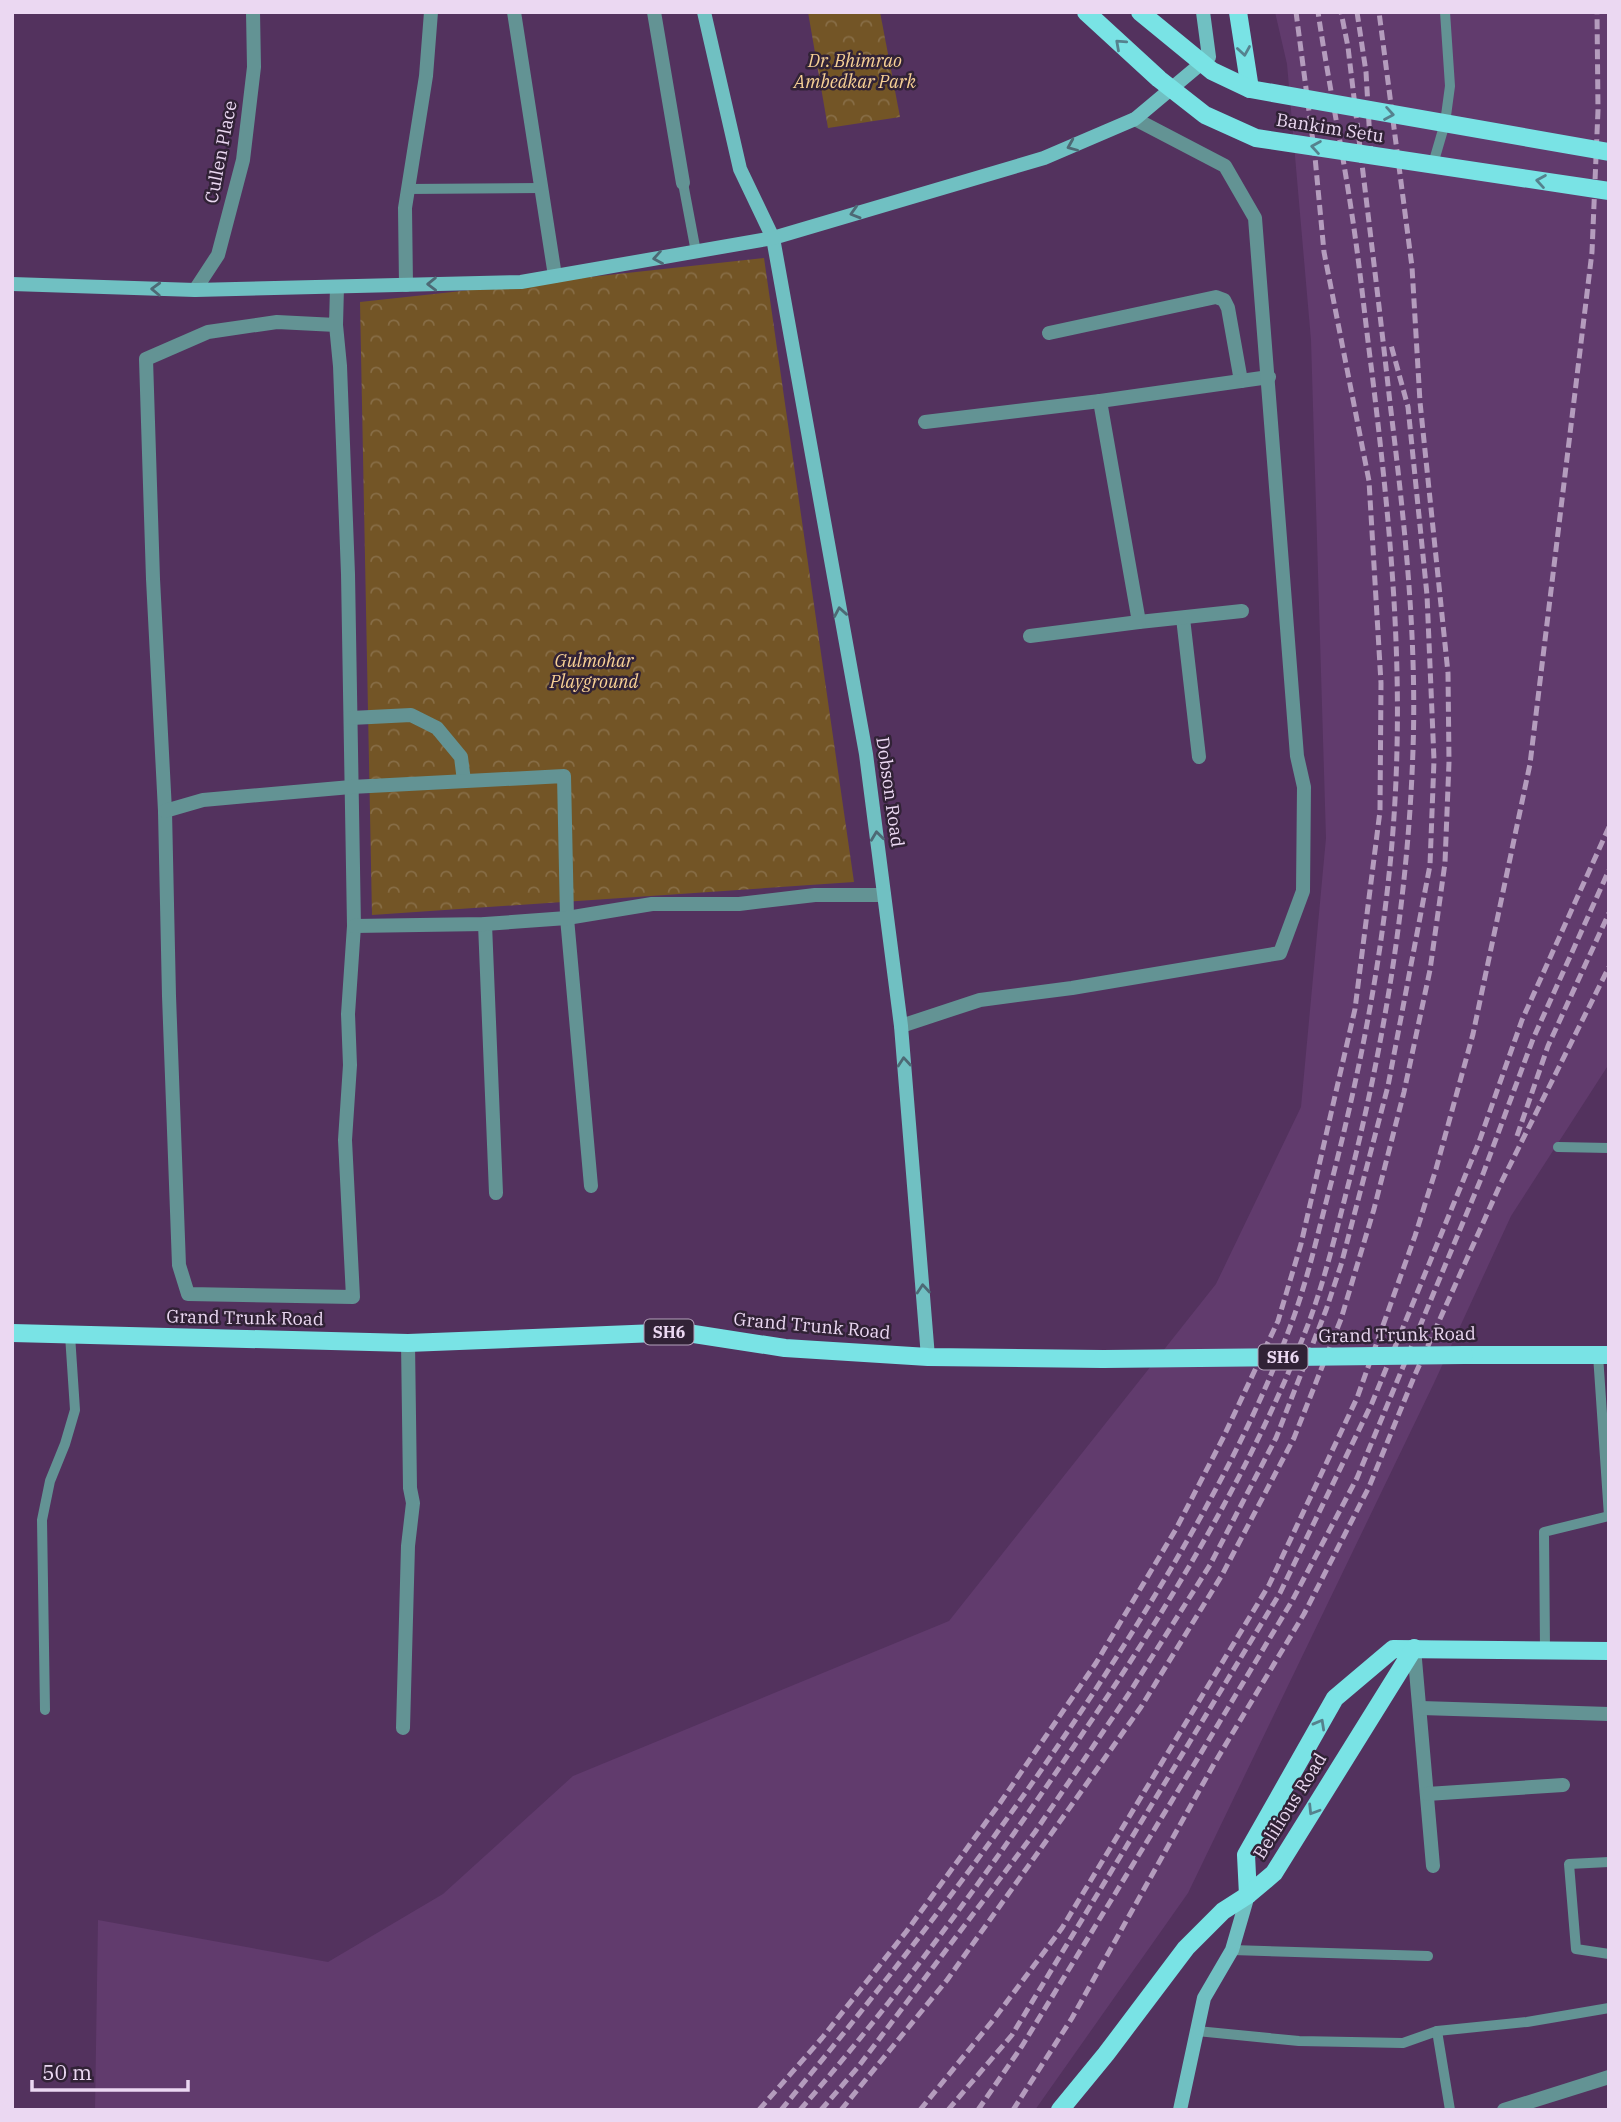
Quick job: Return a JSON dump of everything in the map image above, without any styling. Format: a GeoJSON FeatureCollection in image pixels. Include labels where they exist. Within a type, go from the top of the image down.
{"type":"FeatureCollection","features":[{"type":"Feature","properties":{"kind":"main road","name":"Dobson Road"},"geometry":{"type":"LineString","coordinates":[[704,12],[740,169],[773,238],[866,754],[901,1026],[928,1357]]}},
{"type":"Feature","properties":{"kind":"main road","name":"Bankim Setu"},"geometry":{"type":"LineString","coordinates":[[1086,12],[1159,79],[1205,115],[1256,138],[1609,191]]}},
{"type":"Feature","properties":{"kind":"main road","name":"Bankim Setu"},"geometry":{"type":"LineString","coordinates":[[1140,12],[1212,71],[1250,89],[1609,152]]}},
{"type":"Feature","properties":{"kind":"main road"},"geometry":{"type":"LineString","coordinates":[[12,284],[195,290],[521,282],[773,238],[1044,158],[1135,119],[1209,57],[1203,12]]}},
{"type":"Feature","properties":{"kind":"main road"},"geometry":{"type":"LineString","coordinates":[[1238,12],[1250,89]]}},
{"type":"Feature","properties":{"kind":"main road","name":"Grand Trunk Road"},"geometry":{"type":"LineString","coordinates":[[12,1334],[408,1342],[681,1332],[785,1348],[928,1357],[1103,1359],[1603,1355]]}},
{"type":"Feature","properties":{"kind":"main road","name":"Belilious Road"},"geometry":{"type":"LineString","coordinates":[[1060,2110],[1186,1948],[1223,1911],[1248,1895],[1274,1872],[1414,1648]]}},
{"type":"Feature","properties":{"kind":"main road"},"geometry":{"type":"LineString","coordinates":[[1180,2110],[1204,1998],[1233,1950],[1248,1895],[1246,1855],[1335,1698],[1393,1649],[1609,1651]]}},
{"type":"Feature","properties":{"kind":"street","name":"Cullen Place"},"geometry":{"type":"LineString","coordinates":[[195,290],[218,255],[243,160],[254,67],[253,12]]}},
{"type":"Feature","properties":{"kind":"street"},"geometry":{"type":"LineString","coordinates":[[406,285],[405,208],[426,76],[431,12]]}},
{"type":"Feature","properties":{"kind":"street"},"geometry":{"type":"LineString","coordinates":[[514,12],[555,276]]}},
{"type":"Feature","properties":{"kind":"street"},"geometry":{"type":"LineString","coordinates":[[654,12],[683,183]]}},
{"type":"Feature","properties":{"kind":"street"},"geometry":{"type":"LineString","coordinates":[[901,1026],[980,1000],[1072,988],[1280,953],[1303,891],[1304,787],[1297,756],[1255,218],[1225,166],[1135,119]]}},
{"type":"Feature","properties":{"kind":"street"},"geometry":{"type":"LineString","coordinates":[[336,324],[277,322],[208,332],[146,359],[153,579],[165,811],[179,1265],[188,1293],[353,1297],[345,1140],[350,1065],[348,1014],[354,926],[351,718],[346,495],[336,324],[337,287]]}},
{"type":"Feature","properties":{"kind":"street"},"geometry":{"type":"LineString","coordinates":[[1049,333],[1216,297],[1224,300],[1228,308],[1241,381]]}},
{"type":"Feature","properties":{"kind":"street"},"geometry":{"type":"LineString","coordinates":[[925,422],[1269,377]]}},
{"type":"Feature","properties":{"kind":"street"},"geometry":{"type":"LineString","coordinates":[[1100,401],[1139,622]]}},
{"type":"Feature","properties":{"kind":"street"},"geometry":{"type":"LineString","coordinates":[[1030,636],[1242,611]]}},
{"type":"Feature","properties":{"kind":"street"},"geometry":{"type":"LineString","coordinates":[[1183,618],[1199,757]]}},
{"type":"Feature","properties":{"kind":"street"},"geometry":{"type":"LineString","coordinates":[[351,718],[411,715],[437,728],[461,757],[464,781]]}},
{"type":"Feature","properties":{"kind":"street"},"geometry":{"type":"LineString","coordinates":[[165,811],[203,800],[351,787],[564,776],[567,918],[591,1186]]}},
{"type":"Feature","properties":{"kind":"street"},"geometry":{"type":"LineString","coordinates":[[354,926],[485,924],[567,918],[652,904],[739,904],[815,895],[884,895]]}},
{"type":"Feature","properties":{"kind":"street"},"geometry":{"type":"LineString","coordinates":[[485,924],[496,1193]]}},
{"type":"Feature","properties":{"kind":"street"},"geometry":{"type":"LineString","coordinates":[[403,1728],[408,1546],[413,1503],[410,1488],[408,1342]]}},
{"type":"Feature","properties":{"kind":"street"},"geometry":{"type":"LineString","coordinates":[[1414,1648],[1433,1866]]}},
{"type":"Feature","properties":{"kind":"street"},"geometry":{"type":"LineString","coordinates":[[1421,1708],[1609,1714]]}},
{"type":"Feature","properties":{"kind":"street"},"geometry":{"type":"LineString","coordinates":[[1427,1794],[1563,1785]]}},
{"type":"Feature","properties":{"kind":"street"},"geometry":{"type":"LineString","coordinates":[[1504,2110],[1609,2077]]}},
{"type":"Feature","properties":{"kind":"lane"},"geometry":{"type":"LineString","coordinates":[[1433,164],[1445,123],[1450,86],[1445,12]]}},
{"type":"Feature","properties":{"kind":"lane"},"geometry":{"type":"LineString","coordinates":[[683,183],[696,252]]}},
{"type":"Feature","properties":{"kind":"lane"},"geometry":{"type":"LineString","coordinates":[[408,189],[541,188]]}},
{"type":"Feature","properties":{"kind":"lane"},"geometry":{"type":"LineString","coordinates":[[1558,1147],[1609,1148]]}},
{"type":"Feature","properties":{"kind":"lane"},"geometry":{"type":"LineString","coordinates":[[45,1710],[42,1520],[50,1481],[75,1410],[69,1335]]}},
{"type":"Feature","properties":{"kind":"lane"},"geometry":{"type":"LineString","coordinates":[[1545,1650],[1544,1532],[1609,1516],[1603,1355]]}},
{"type":"Feature","properties":{"kind":"lane"},"geometry":{"type":"LineString","coordinates":[[1609,1862],[1569,1864],[1576,1949],[1609,1954]]}},
{"type":"Feature","properties":{"kind":"lane"},"geometry":{"type":"LineString","coordinates":[[1233,1950],[1428,1956]]}},
{"type":"Feature","properties":{"kind":"lane"},"geometry":{"type":"LineString","coordinates":[[1197,2031],[1299,2041],[1403,2043],[1437,2031],[1527,2022],[1609,2008]]}},
{"type":"Feature","properties":{"kind":"lane"},"geometry":{"type":"LineString","coordinates":[[1437,2031],[1450,2110]]}},
{"type":"Feature","properties":{"kind":"shaded area"},"geometry":{"type":"Polygon","coordinates":[[[1275,12],[1609,12],[1609,1064],[1511,1216],[1434,1383],[1188,1893],[1035,2110],[95,2110],[98,1920],[328,1962],[443,1894],[573,1776],[949,1621],[1216,1284],[1301,1107],[1326,838],[1311,340],[1287,64],[1275,12]]]}},
{"type":"Feature","properties":{"kind":"green space","name":"Dr. Bhimrao Ambedkar Park"},"geometry":{"type":"Polygon","coordinates":[[[808,12],[880,12],[900,117],[828,128],[808,12]]]}},
{"type":"Feature","properties":{"kind":"green space","name":"Gulmohar Playground"},"geometry":{"type":"Polygon","coordinates":[[[764,258],[854,882],[372,915],[360,302],[764,258]]]}},
{"type":"Feature","properties":{"kind":"railway"},"geometry":{"type":"LineString","coordinates":[[759,2110],[822,2038],[906,1932],[1000,1803],[1096,1663],[1176,1529],[1223,1438],[1278,1321],[1301,1244],[1355,1009],[1380,811],[1381,683],[1369,481],[1324,252],[1296,12]]}},
{"type":"Feature","properties":{"kind":"railway"},"geometry":{"type":"LineString","coordinates":[[781,2110],[922,1933],[1012,1812],[1097,1687],[1160,1586],[1243,1437],[1278,1359],[1305,1283],[1333,1176],[1358,1070],[1385,910],[1395,803],[1397,701],[1391,560],[1378,420],[1355,235],[1318,12]]}},
{"type":"Feature","properties":{"kind":"railway"},"geometry":{"type":"LineString","coordinates":[[800,2110],[872,2024],[973,1890],[1105,1701],[1171,1597],[1232,1490],[1286,1379],[1315,1305],[1336,1234],[1362,1129],[1393,968],[1406,860],[1414,707],[1411,620],[1400,489],[1348,47],[1341,12]]}},
{"type":"Feature","properties":{"kind":"railway"},"geometry":{"type":"LineString","coordinates":[[1357,12],[1366,72],[1371,158]]}},
{"type":"Feature","properties":{"kind":"railway"},"geometry":{"type":"LineString","coordinates":[[841,2110],[947,1980],[1044,1844],[1141,1707],[1222,1575],[1294,1438],[1341,1319],[1374,1209],[1404,1092],[1430,970],[1445,863],[1449,762],[1448,673],[1420,402],[1412,267],[1379,12]]}},
{"type":"Feature","properties":{"kind":"railway"},"geometry":{"type":"LineString","coordinates":[[920,2110],[994,2019],[1062,1928],[1269,1585],[1357,1398],[1415,1236],[1473,1034],[1530,764],[1592,252],[1598,110],[1597,12]]}},
{"type":"Feature","properties":{"kind":"railway"},"geometry":{"type":"LineString","coordinates":[[821,2110],[858,2067],[1035,1832],[1128,1695],[1210,1565],[1276,1438],[1341,1265],[1388,1086],[1430,865],[1434,760],[1427,595],[1408,407],[1391,345]]}},
{"type":"Feature","properties":{"kind":"railway"},"geometry":{"type":"LineString","coordinates":[[948,2110],[1012,2035],[1280,1593],[1372,1403],[1479,1142],[1522,1020],[1609,827]]}},
{"type":"Feature","properties":{"kind":"railway"},"geometry":{"type":"LineString","coordinates":[[978,2110],[1022,2046],[1198,1758],[1292,1601],[1357,1478],[1483,1174],[1533,1039],[1609,870]]}},
{"type":"Feature","properties":{"kind":"railway"},"geometry":{"type":"LineString","coordinates":[[1517,1136],[1548,1046],[1609,913]]}},
{"type":"Feature","properties":{"kind":"railway"},"geometry":{"type":"LineString","coordinates":[[1013,2110],[1072,2018],[1214,1764],[1304,1614],[1369,1487],[1414,1377],[1500,1185],[1609,967]]}}]}
